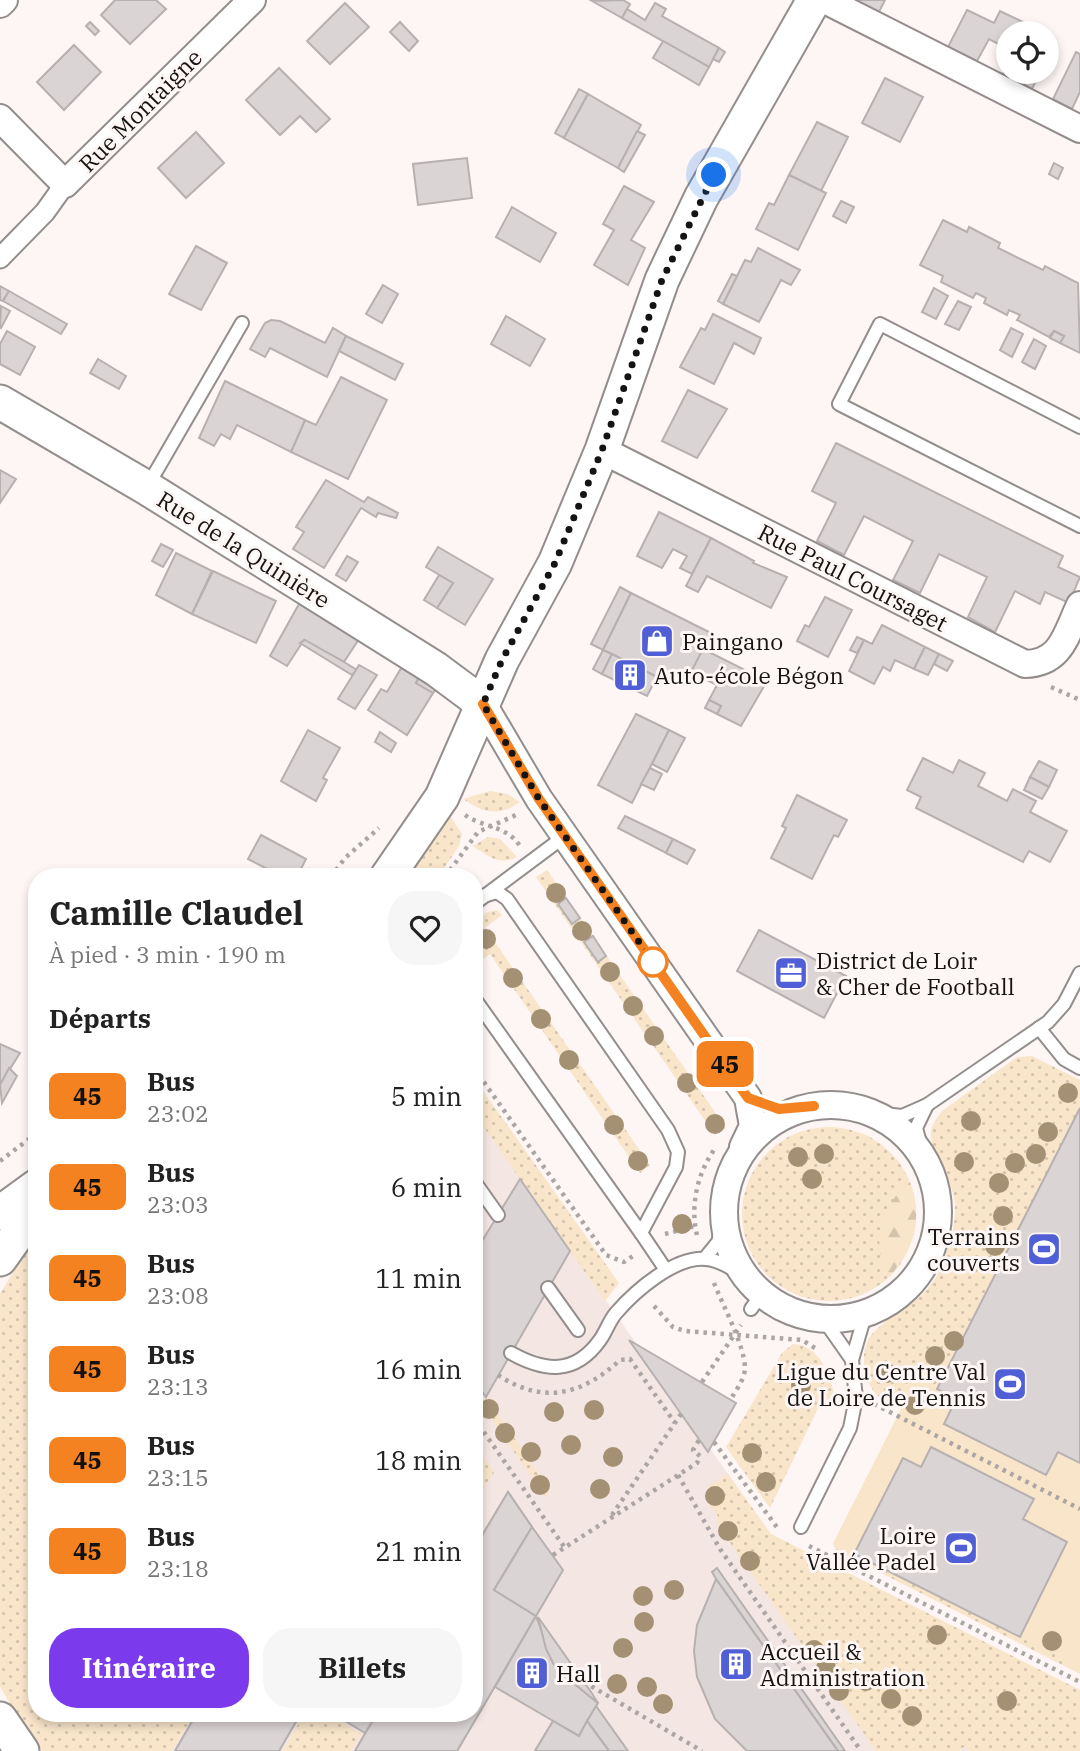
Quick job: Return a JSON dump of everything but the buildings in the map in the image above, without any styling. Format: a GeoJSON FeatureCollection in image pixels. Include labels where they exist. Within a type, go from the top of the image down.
{"type":"FeatureCollection","features":[{"type":"Feature","properties":{"kind":"street"},"geometry":{"type":"LineString","coordinates":[[0,4],[4,0]]}},
{"type":"Feature","properties":{"kind":"street","name":"Rue Montaigne"},"geometry":{"type":"LineString","coordinates":[[0,118],[65,184],[252,0]]}},
{"type":"Feature","properties":{"kind":"street"},"geometry":{"type":"LineString","coordinates":[[393,868],[442,797],[502,660],[555,563],[602,450],[634,353],[679,245],[707,187],[814,0]]}},
{"type":"Feature","properties":{"kind":"street"},"geometry":{"type":"LineString","coordinates":[[825,0],[1080,129]]}},
{"type":"Feature","properties":{"kind":"street"},"geometry":{"type":"LineString","coordinates":[[0,258],[46,212],[65,184]]}},
{"type":"Feature","properties":{"kind":"street","name":"Rue de la Quinière"},"geometry":{"type":"LineString","coordinates":[[0,402],[147,488],[436,668],[483,704]]}},
{"type":"Feature","properties":{"kind":"street","name":"Rue Paul Coursaget"},"geometry":{"type":"LineString","coordinates":[[602,450],[1025,664],[1042,663],[1056,654],[1080,605]]}},
{"type":"Feature","properties":{"kind":"street"},"geometry":{"type":"LineString","coordinates":[[483,704],[539,799],[748,1098],[753,1126],[729,1152],[724,1221],[732,1252],[753,1295],[799,1316],[824,1320],[865,1315],[895,1298],[918,1276],[933,1248],[939,1216],[935,1184],[923,1154],[902,1130],[875,1113],[845,1105],[779,1109],[748,1098]]}},
{"type":"Feature","properties":{"kind":"street"},"geometry":{"type":"LineString","coordinates":[[729,1152],[785,1116],[814,1106]]}},
{"type":"Feature","properties":{"kind":"street"},"geometry":{"type":"LineString","coordinates":[[0,1213],[28,1193]]}},
{"type":"Feature","properties":{"kind":"street"},"geometry":{"type":"LineString","coordinates":[[0,1259],[28,1220]]}},
{"type":"Feature","properties":{"kind":"street"},"geometry":{"type":"LineString","coordinates":[[0,1719],[22,1751]]}},
{"type":"Feature","properties":{"kind":"lane"},"geometry":{"type":"LineString","coordinates":[[147,488],[242,323]]}},
{"type":"Feature","properties":{"kind":"lane"},"geometry":{"type":"LineString","coordinates":[[1080,427],[880,324],[839,404],[1080,526]]}},
{"type":"Feature","properties":{"kind":"lane"},"geometry":{"type":"LineString","coordinates":[[483,896],[565,836]]}},
{"type":"Feature","properties":{"kind":"lane"},"geometry":{"type":"LineString","coordinates":[[483,898],[497,892],[507,899],[668,1130],[678,1152],[676,1167],[641,1233]]}},
{"type":"Feature","properties":{"kind":"lane"},"geometry":{"type":"LineString","coordinates":[[875,1113],[902,1116],[927,1105],[1039,1028],[1064,1004],[1080,974]]}},
{"type":"Feature","properties":{"kind":"lane"},"geometry":{"type":"LineString","coordinates":[[483,1011],[666,1270]]}},
{"type":"Feature","properties":{"kind":"lane"},"geometry":{"type":"LineString","coordinates":[[1039,1028],[1064,1059],[1080,1068]]}},
{"type":"Feature","properties":{"kind":"lane"},"geometry":{"type":"LineString","coordinates":[[923,1154],[916,1128],[927,1105]]}},
{"type":"Feature","properties":{"kind":"lane"},"geometry":{"type":"LineString","coordinates":[[483,1194],[498,1215]]}},
{"type":"Feature","properties":{"kind":"lane"},"geometry":{"type":"LineString","coordinates":[[511,1353],[529,1363],[550,1369],[585,1357],[615,1314],[666,1270],[705,1258],[718,1242],[724,1221]]}},
{"type":"Feature","properties":{"kind":"lane"},"geometry":{"type":"LineString","coordinates":[[705,1258],[732,1269],[753,1295]]}},
{"type":"Feature","properties":{"kind":"lane"},"geometry":{"type":"LineString","coordinates":[[548,1288],[578,1330]]}},
{"type":"Feature","properties":{"kind":"lane"},"geometry":{"type":"LineString","coordinates":[[801,1527],[850,1428],[856,1398],[852,1360],[865,1315]]}},
{"type":"Feature","properties":{"kind":"lane"},"geometry":{"type":"LineString","coordinates":[[824,1320],[852,1360]]}},
{"type":"Feature","properties":{"kind":"path"},"geometry":{"type":"LineString","coordinates":[[451,868],[469,842],[491,825],[526,808]]}},
{"type":"Feature","properties":{"kind":"path"},"geometry":{"type":"LineString","coordinates":[[461,811],[477,823],[491,825],[513,836],[524,852]]}},
{"type":"Feature","properties":{"kind":"path"},"geometry":{"type":"LineString","coordinates":[[338,868],[345,858],[386,822]]}},
{"type":"Feature","properties":{"kind":"path"},"geometry":{"type":"LineString","coordinates":[[483,1081],[606,1255],[624,1262],[637,1253]]}},
{"type":"Feature","properties":{"kind":"path"},"geometry":{"type":"LineString","coordinates":[[0,1161],[28,1139]]}},
{"type":"Feature","properties":{"kind":"path"},"geometry":{"type":"LineString","coordinates":[[699,1243],[695,1226],[695,1201],[701,1174],[729,1152]]}},
{"type":"Feature","properties":{"kind":"path"},"geometry":{"type":"LineString","coordinates":[[661,1236],[677,1228],[695,1226]]}},
{"type":"Feature","properties":{"kind":"path"},"geometry":{"type":"LineString","coordinates":[[710,1273],[745,1370],[731,1399]]}},
{"type":"Feature","properties":{"kind":"path"},"geometry":{"type":"LineString","coordinates":[[702,1382],[734,1335],[753,1295]]}},
{"type":"Feature","properties":{"kind":"path"},"geometry":{"type":"LineString","coordinates":[[654,1305],[673,1327],[802,1340],[820,1354]]}},
{"type":"Feature","properties":{"kind":"path"},"geometry":{"type":"LineString","coordinates":[[498,1375],[518,1388],[546,1395],[577,1389],[605,1375],[621,1360],[630,1359],[674,1423]]}},
{"type":"Feature","properties":{"kind":"path"},"geometry":{"type":"LineString","coordinates":[[867,1400],[1080,1509]]}},
{"type":"Feature","properties":{"kind":"path"},"geometry":{"type":"LineString","coordinates":[[610,1519],[681,1414]]}},
{"type":"Feature","properties":{"kind":"path"},"geometry":{"type":"LineString","coordinates":[[483,1431],[565,1548]]}},
{"type":"Feature","properties":{"kind":"path"},"geometry":{"type":"LineString","coordinates":[[553,1555],[697,1463],[700,1456],[693,1450],[699,1440]]}},
{"type":"Feature","properties":{"kind":"path"},"geometry":{"type":"LineString","coordinates":[[714,1443],[773,1525],[789,1536]]}},
{"type":"Feature","properties":{"kind":"path"},"geometry":{"type":"LineString","coordinates":[[678,1475],[720,1549],[861,1751]]}},
{"type":"Feature","properties":{"kind":"path"},"geometry":{"type":"LineString","coordinates":[[807,1545],[1080,1682]]}},
{"type":"Feature","properties":{"kind":"path"},"geometry":{"type":"LineString","coordinates":[[584,1682],[702,1751]]}},
{"type":"Feature","properties":{"kind":"shaded area"},"geometry":{"type":"Polygon","coordinates":[[[483,1126],[776,1542],[1080,1751],[152,1751],[123,1722],[483,1722],[483,1126]]]}},
{"type":"Feature","properties":{"kind":"green space"},"geometry":{"type":"Polygon","coordinates":[[[490,791],[507,794],[520,802],[505,810],[491,811],[463,799],[490,791]]]}},
{"type":"Feature","properties":{"kind":"green space"},"geometry":{"type":"Polygon","coordinates":[[[449,814],[462,834],[459,846],[444,868],[413,868],[449,814]]]}},
{"type":"Feature","properties":{"kind":"green space"},"geometry":{"type":"Polygon","coordinates":[[[488,837],[500,839],[517,857],[499,860],[473,846],[488,837]]]}},
{"type":"Feature","properties":{"kind":"green space"},"geometry":{"type":"Polygon","coordinates":[[[547,870],[726,1128],[715,1135],[536,877],[547,870]]]}},
{"type":"Feature","properties":{"kind":"green space"},"geometry":{"type":"Polygon","coordinates":[[[497,910],[502,915],[485,928],[650,1165],[640,1173],[490,954],[483,959],[483,915],[497,910]]]}},
{"type":"Feature","properties":{"kind":"green space"},"geometry":{"type":"Polygon","coordinates":[[[1032,1056],[1080,1080],[1080,1108],[937,1390],[901,1409],[883,1400],[873,1390],[866,1374],[864,1356],[868,1340],[873,1333],[919,1297],[935,1279],[951,1239],[955,1217],[954,1199],[932,1143],[933,1125],[942,1111],[1017,1057],[1032,1056]]]}},
{"type":"Feature","properties":{"kind":"green space"},"geometry":{"type":"Polygon","coordinates":[[[483,1091],[619,1283],[605,1301],[483,1126],[483,1091]]]}},
{"type":"Feature","properties":{"kind":"green space","name":"Ligue du Centre Val de Loire de Tennis"},"geometry":{"type":"Polygon","coordinates":[[[1080,1108],[1080,1667],[833,1544],[916,1379],[937,1389],[1080,1108]]]}},
{"type":"Feature","properties":{"kind":"green space"},"geometry":{"type":"Polygon","coordinates":[[[829,1127],[862,1133],[891,1152],[910,1181],[916,1214],[910,1247],[891,1276],[862,1295],[829,1301],[796,1295],[767,1276],[748,1247],[742,1214],[748,1181],[767,1152],[796,1133],[829,1127]]]}},
{"type":"Feature","properties":{"kind":"green space"},"geometry":{"type":"Polygon","coordinates":[[[910,1182],[916,1210],[914,1233],[904,1256],[889,1278],[880,1253],[882,1227],[892,1202],[910,1182]]]}},
{"type":"Feature","properties":{"kind":"green space"},"geometry":{"type":"Polygon","coordinates":[[[28,1248],[28,1722],[190,1722],[172,1751],[42,1751],[0,1687],[0,1294],[28,1248]]]}},
{"type":"Feature","properties":{"kind":"green space"},"geometry":{"type":"Polygon","coordinates":[[[793,1344],[803,1346],[819,1358],[833,1388],[836,1408],[821,1402],[770,1508],[726,1447],[782,1353],[793,1344]]]}},
{"type":"Feature","properties":{"kind":"green space"},"geometry":{"type":"Polygon","coordinates":[[[486,1397],[550,1490],[546,1498],[483,1407],[486,1397]]]}},
{"type":"Feature","properties":{"kind":"green space"},"geometry":{"type":"Polygon","coordinates":[[[483,1457],[494,1472],[483,1490],[483,1457]]]}},
{"type":"Feature","properties":{"kind":"green space"},"geometry":{"type":"Polygon","coordinates":[[[728,1474],[771,1534],[1080,1690],[1080,1751],[970,1751],[963,1747],[960,1751],[876,1751],[717,1524],[718,1516],[706,1500],[709,1486],[728,1474]]]}},
{"type":"Feature","properties":{"kind":"green space","name":"Loire Vallée Padel"},"geometry":{"type":"Polygon","coordinates":[[[855,1500],[1080,1544],[1080,1674],[836,1550],[833,1544],[855,1500]]]}},
{"type":"Feature","properties":{"kind":"green space"},"geometry":{"type":"Polygon","coordinates":[[[300,1722],[341,1722],[361,1734],[351,1751],[282,1751],[300,1722]]]}},
{"type":"Feature","properties":{"kind":"bus line","name":"45"},"geometry":{"type":"LineString","coordinates":[[483,704],[539,799],[748,1098],[779,1109],[814,1106]]}},
{"type":"Feature","properties":{"kind":"place","name":"Paingano"},"geometry":{"type":"Point","coordinates":[657,641]}},
{"type":"Feature","properties":{"kind":"place","name":"Auto-école Bégon"},"geometry":{"type":"Point","coordinates":[630,675]}},
{"type":"Feature","properties":{"kind":"place","name":"District de Loir & Cher de Football"},"geometry":{"type":"Point","coordinates":[791,973]}},
{"type":"Feature","properties":{"kind":"place","name":"Terrains couverts"},"geometry":{"type":"Point","coordinates":[1044,1249]}},
{"type":"Feature","properties":{"kind":"place","name":"Ligue du Centre Val de Loire de Tennis"},"geometry":{"type":"Point","coordinates":[1010,1384]}},
{"type":"Feature","properties":{"kind":"place","name":"Loire Vallée Padel"},"geometry":{"type":"Point","coordinates":[961,1548]}},
{"type":"Feature","properties":{"kind":"place","name":"Accueil & Administration"},"geometry":{"type":"Point","coordinates":[736,1664]}},
{"type":"Feature","properties":{"kind":"place","name":"Hall"},"geometry":{"type":"Point","coordinates":[532,1673]}},
{"type":"Feature","properties":{"kind":"route"},"geometry":{"type":"LineString","coordinates":[[653,962],[539,799],[483,704],[502,660],[555,563],[602,450],[634,353],[662,280],[714,175]]}}]}
